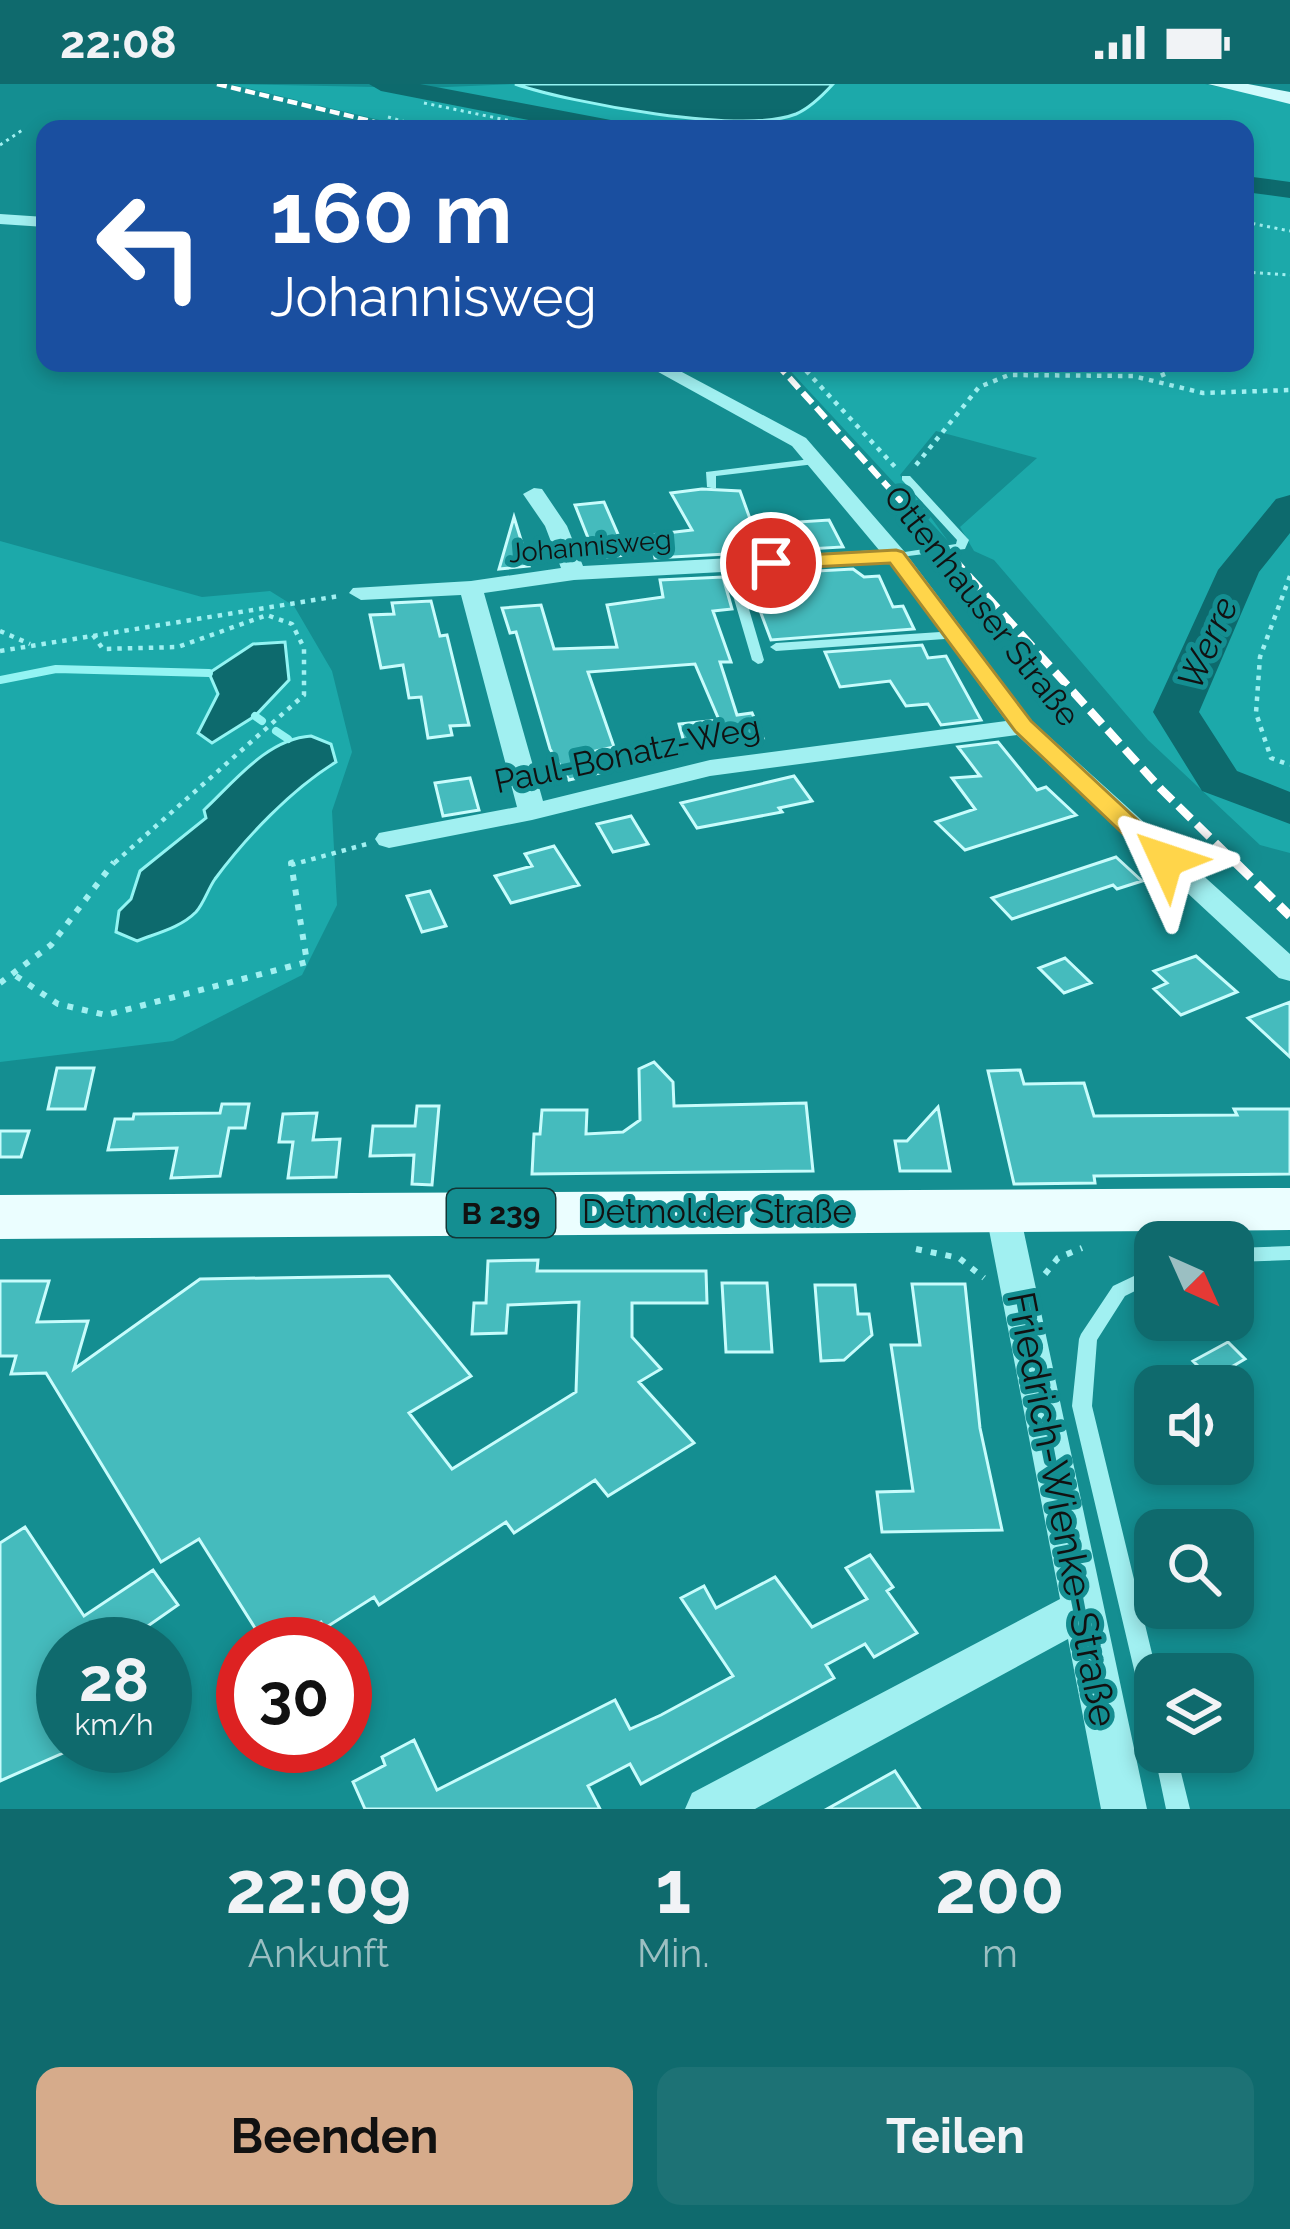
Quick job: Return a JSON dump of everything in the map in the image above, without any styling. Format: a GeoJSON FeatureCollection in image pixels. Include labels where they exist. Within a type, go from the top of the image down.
{"type":"FeatureCollection","features":[{"type":"Feature","properties":{"kind":"main road"},"geometry":{"type":"LineString","coordinates":[[1218,84],[1290,98]]}},
{"type":"Feature","properties":{"kind":"main road","name":"Detmolder Straße"},"geometry":{"type":"LineString","coordinates":[[0,1217],[1290,1209]]}},
{"type":"Feature","properties":{"kind":"street"},"geometry":{"type":"LineString","coordinates":[[0,219],[36,221]]}},
{"type":"Feature","properties":{"kind":"street","name":"Ottenhauser Straße"},"geometry":{"type":"LineString","coordinates":[[669,372],[800,442],[896,556],[1023,726],[1290,971]]}},
{"type":"Feature","properties":{"kind":"street"},"geometry":{"type":"LineString","coordinates":[[534,494],[556,526],[574,573]]}},
{"type":"Feature","properties":{"kind":"street","name":"Johannisweg"},"geometry":{"type":"LineString","coordinates":[[361,593],[471,588],[574,573],[896,556]]}},
{"type":"Feature","properties":{"kind":"street"},"geometry":{"type":"LineString","coordinates":[[471,588],[532,812]]}},
{"type":"Feature","properties":{"kind":"street","name":"Paul-Bonatz-Weg"},"geometry":{"type":"LineString","coordinates":[[389,839],[532,812],[710,768],[1023,726]]}},
{"type":"Feature","properties":{"kind":"street","name":"Friedrich-Wienke-Straße"},"geometry":{"type":"LineString","coordinates":[[1001,1209],[1124,1809]]}},
{"type":"Feature","properties":{"kind":"street"},"geometry":{"type":"LineString","coordinates":[[708,1809],[1081,1610]]}},
{"type":"Feature","properties":{"kind":"lane"},"geometry":{"type":"LineString","coordinates":[[712,487],[710,474],[819,461]]}},
{"type":"Feature","properties":{"kind":"lane"},"geometry":{"type":"LineString","coordinates":[[896,556],[946,551],[961,547],[963,540],[906,478]]}},
{"type":"Feature","properties":{"kind":"lane"},"geometry":{"type":"LineString","coordinates":[[730,565],[758,660]]}},
{"type":"Feature","properties":{"kind":"lane"},"geometry":{"type":"LineString","coordinates":[[776,647],[955,635]]}},
{"type":"Feature","properties":{"kind":"lane"},"geometry":{"type":"LineString","coordinates":[[1254,1254],[1290,1253]]}},
{"type":"Feature","properties":{"kind":"lane"},"geometry":{"type":"LineString","coordinates":[[1134,1284],[1120,1291],[1088,1340],[1082,1406],[1141,1653]]}},
{"type":"Feature","properties":{"kind":"lane"},"geometry":{"type":"LineString","coordinates":[[1170,1773],[1178,1809]]}},
{"type":"Feature","properties":{"kind":"path"},"geometry":{"type":"LineString","coordinates":[[424,103],[506,120]]}},
{"type":"Feature","properties":{"kind":"path"},"geometry":{"type":"LineString","coordinates":[[388,117],[398,120]]}},
{"type":"Feature","properties":{"kind":"path"},"geometry":{"type":"LineString","coordinates":[[0,145],[24,129]]}},
{"type":"Feature","properties":{"kind":"path"},"geometry":{"type":"LineString","coordinates":[[1254,224],[1290,232]]}},
{"type":"Feature","properties":{"kind":"path"},"geometry":{"type":"LineString","coordinates":[[1254,273],[1290,275]]}},
{"type":"Feature","properties":{"kind":"path"},"geometry":{"type":"LineString","coordinates":[[807,372],[906,478],[979,387],[1009,375],[1133,376],[1203,393],[1290,390]]}},
{"type":"Feature","properties":{"kind":"path"},"geometry":{"type":"LineString","coordinates":[[1024,372],[1027,375]]}},
{"type":"Feature","properties":{"kind":"path"},"geometry":{"type":"LineString","coordinates":[[1162,372],[1166,382]]}},
{"type":"Feature","properties":{"kind":"path"},"geometry":{"type":"LineString","coordinates":[[1290,576],[1260,657],[1256,712],[1271,758],[1290,765]]}},
{"type":"Feature","properties":{"kind":"path"},"geometry":{"type":"LineString","coordinates":[[0,651],[361,593]]}},
{"type":"Feature","properties":{"kind":"path"},"geometry":{"type":"LineString","coordinates":[[0,983],[29,971],[51,949],[76,909],[116,861],[185,794],[304,695],[308,671],[301,632],[287,618],[256,616],[187,645],[103,649],[94,635]]}},
{"type":"Feature","properties":{"kind":"path"},"geometry":{"type":"LineString","coordinates":[[0,631],[33,645]]}},
{"type":"Feature","properties":{"kind":"path"},"geometry":{"type":"LineString","coordinates":[[16,976],[46,1000],[82,1016],[106,1015],[307,962],[291,863],[389,839]]}},
{"type":"Feature","properties":{"kind":"green space"},"geometry":{"type":"Polygon","coordinates":[[[230,84],[424,88],[515,84],[682,117],[767,118],[796,113],[833,84],[1205,84],[1290,101],[1290,853],[1260,845],[1148,740],[994,560],[974,551],[960,527],[1037,458],[936,431],[900,475],[948,541],[791,372],[1254,372],[1254,120],[380,120],[230,84]]]}},
{"type":"Feature","properties":{"kind":"green space"},"geometry":{"type":"Polygon","coordinates":[[[0,541],[202,597],[270,591],[294,606],[332,671],[352,752],[332,811],[337,905],[302,975],[173,1041],[0,1062],[0,541]]]}},
{"type":"Feature","properties":{"kind":"water"},"geometry":{"type":"Polygon","coordinates":[[[515,84],[833,84],[796,114],[771,120],[698,119],[575,100],[515,84]]]}},
{"type":"Feature","properties":{"kind":"water"},"geometry":{"type":"Polygon","coordinates":[[[285,642],[289,680],[255,716],[212,743],[198,733],[218,694],[209,673],[253,644],[285,642]]]}},
{"type":"Feature","properties":{"kind":"water"},"geometry":{"type":"Polygon","coordinates":[[[311,736],[331,744],[336,762],[255,831],[215,879],[196,912],[176,926],[137,941],[116,932],[119,911],[131,899],[140,871],[206,818],[204,810],[253,763],[280,745],[311,736]]]}},
{"type":"Feature","properties":{"kind":"building"},"geometry":{"type":"Polygon","coordinates":[[[740,491],[762,552],[655,558],[650,535],[692,530],[671,493],[740,491]]]}},
{"type":"Feature","properties":{"kind":"building"},"geometry":{"type":"Polygon","coordinates":[[[604,502],[627,555],[596,558],[575,505],[604,502]]]}},
{"type":"Feature","properties":{"kind":"building"},"geometry":{"type":"Polygon","coordinates":[[[514,517],[529,566],[499,569],[514,517]]]}},
{"type":"Feature","properties":{"kind":"building"},"geometry":{"type":"Polygon","coordinates":[[[829,520],[843,547],[808,549],[798,522],[829,520]]]}},
{"type":"Feature","properties":{"kind":"building"},"geometry":{"type":"Polygon","coordinates":[[[853,569],[864,577],[879,576],[893,607],[903,606],[914,629],[771,640],[759,608],[753,608],[744,575],[853,569]]]}},
{"type":"Feature","properties":{"kind":"building"},"geometry":{"type":"Polygon","coordinates":[[[723,577],[732,609],[713,611],[731,662],[720,662],[737,715],[752,713],[763,738],[685,746],[679,724],[719,720],[695,664],[588,672],[614,747],[591,752],[604,772],[569,780],[550,749],[516,632],[510,633],[502,608],[541,605],[554,649],[617,647],[607,605],[663,597],[660,580],[723,577]]]}},
{"type":"Feature","properties":{"kind":"building"},"geometry":{"type":"Polygon","coordinates":[[[431,601],[440,636],[447,635],[469,725],[450,726],[452,735],[428,738],[421,697],[409,698],[403,665],[381,668],[370,615],[394,614],[392,603],[431,601]]]}},
{"type":"Feature","properties":{"kind":"building"},"geometry":{"type":"Polygon","coordinates":[[[922,645],[928,658],[946,656],[981,720],[941,725],[928,704],[906,706],[890,681],[840,687],[825,652],[922,645]]]}},
{"type":"Feature","properties":{"kind":"building"},"geometry":{"type":"Polygon","coordinates":[[[998,742],[1037,790],[1046,787],[1076,815],[965,850],[936,822],[975,809],[952,778],[980,776],[958,747],[998,742]]]}},
{"type":"Feature","properties":{"kind":"building"},"geometry":{"type":"Polygon","coordinates":[[[794,776],[812,801],[779,808],[782,812],[697,828],[681,803],[794,776]]]}},
{"type":"Feature","properties":{"kind":"building"},"geometry":{"type":"Polygon","coordinates":[[[470,778],[479,810],[443,816],[435,783],[470,778]]]}},
{"type":"Feature","properties":{"kind":"building"},"geometry":{"type":"Polygon","coordinates":[[[631,816],[648,844],[613,852],[597,824],[631,816]]]}},
{"type":"Feature","properties":{"kind":"building"},"geometry":{"type":"Polygon","coordinates":[[[554,846],[579,885],[511,903],[495,876],[532,866],[525,854],[554,846]]]}},
{"type":"Feature","properties":{"kind":"building"},"geometry":{"type":"Polygon","coordinates":[[[1116,857],[1142,881],[1117,889],[1113,885],[1012,919],[992,898],[1116,857]]]}},
{"type":"Feature","properties":{"kind":"building"},"geometry":{"type":"Polygon","coordinates":[[[430,891],[446,926],[422,932],[407,896],[430,891]]]}},
{"type":"Feature","properties":{"kind":"building"},"geometry":{"type":"Polygon","coordinates":[[[1196,956],[1237,992],[1181,1015],[1154,989],[1167,983],[1154,971],[1196,956]]]}},
{"type":"Feature","properties":{"kind":"building"},"geometry":{"type":"Polygon","coordinates":[[[1065,958],[1091,983],[1064,993],[1039,968],[1065,958]]]}},
{"type":"Feature","properties":{"kind":"building"},"geometry":{"type":"Polygon","coordinates":[[[1290,1002],[1290,1057],[1248,1018],[1290,1002]]]}},
{"type":"Feature","properties":{"kind":"building"},"geometry":{"type":"Polygon","coordinates":[[[654,1062],[673,1082],[674,1106],[806,1103],[813,1171],[532,1174],[534,1134],[540,1134],[542,1110],[587,1110],[586,1134],[623,1132],[640,1120],[639,1069],[654,1062]]]}},
{"type":"Feature","properties":{"kind":"building"},"geometry":{"type":"Polygon","coordinates":[[[57,1068],[94,1068],[85,1109],[48,1109],[57,1068]]]}},
{"type":"Feature","properties":{"kind":"building"},"geometry":{"type":"Polygon","coordinates":[[[1020,1070],[1024,1084],[1084,1083],[1094,1116],[1237,1115],[1234,1109],[1290,1109],[1290,1174],[1094,1176],[1095,1183],[1014,1184],[988,1071],[1020,1070]]]}},
{"type":"Feature","properties":{"kind":"building"},"geometry":{"type":"Polygon","coordinates":[[[222,1104],[249,1104],[245,1128],[229,1128],[220,1176],[171,1178],[177,1148],[108,1150],[115,1119],[133,1119],[134,1114],[220,1113],[222,1104]]]}},
{"type":"Feature","properties":{"kind":"building"},"geometry":{"type":"Polygon","coordinates":[[[417,1106],[439,1106],[432,1185],[412,1184],[414,1155],[370,1156],[373,1126],[415,1126],[417,1106]]]}},
{"type":"Feature","properties":{"kind":"building"},"geometry":{"type":"Polygon","coordinates":[[[938,1107],[950,1171],[900,1171],[895,1141],[907,1141],[938,1107]]]}},
{"type":"Feature","properties":{"kind":"building"},"geometry":{"type":"Polygon","coordinates":[[[317,1113],[313,1140],[340,1139],[336,1177],[288,1178],[293,1142],[279,1142],[283,1114],[317,1113]]]}},
{"type":"Feature","properties":{"kind":"building"},"geometry":{"type":"Polygon","coordinates":[[[0,1131],[29,1131],[21,1157],[0,1157],[0,1131]]]}},
{"type":"Feature","properties":{"kind":"building"},"geometry":{"type":"Polygon","coordinates":[[[538,1260],[537,1271],[706,1271],[707,1303],[632,1303],[632,1337],[661,1369],[639,1382],[694,1443],[608,1496],[595,1480],[514,1533],[506,1522],[379,1605],[374,1597],[342,1617],[248,1617],[199,1539],[161,1562],[46,1373],[11,1374],[16,1356],[0,1356],[0,1281],[49,1281],[37,1322],[88,1321],[74,1369],[200,1279],[389,1276],[471,1376],[409,1413],[452,1469],[576,1392],[579,1302],[508,1305],[506,1333],[472,1334],[474,1303],[486,1303],[488,1261],[538,1260]]]}},
{"type":"Feature","properties":{"kind":"building"},"geometry":{"type":"Polygon","coordinates":[[[722,1283],[767,1283],[772,1352],[726,1352],[722,1283]]]}},
{"type":"Feature","properties":{"kind":"building"},"geometry":{"type":"Polygon","coordinates":[[[912,1284],[965,1284],[980,1428],[1002,1530],[882,1532],[877,1492],[913,1491],[891,1345],[920,1345],[912,1284]]]}},
{"type":"Feature","properties":{"kind":"building"},"geometry":{"type":"Polygon","coordinates":[[[815,1285],[855,1285],[858,1314],[869,1314],[872,1335],[844,1360],[821,1361],[815,1285]]]}},
{"type":"Feature","properties":{"kind":"building"},"geometry":{"type":"Polygon","coordinates":[[[1228,1342],[1245,1359],[1235,1365],[1197,1365],[1193,1361],[1228,1342]]]}},
{"type":"Feature","properties":{"kind":"building"},"geometry":{"type":"Polygon","coordinates":[[[25,1527],[84,1616],[153,1570],[178,1605],[161,1617],[36,1617],[36,1765],[0,1781],[0,1543],[25,1527]]]}},
{"type":"Feature","properties":{"kind":"building"},"geometry":{"type":"Polygon","coordinates":[[[870,1555],[893,1587],[887,1591],[917,1633],[874,1657],[865,1644],[826,1665],[834,1678],[641,1784],[630,1764],[588,1786],[600,1809],[365,1809],[353,1782],[385,1765],[382,1757],[414,1740],[437,1790],[615,1700],[630,1729],[661,1715],[733,1676],[681,1598],[704,1586],[716,1608],[775,1577],[812,1627],[867,1599],[846,1568],[870,1555]]]}},
{"type":"Feature","properties":{"kind":"building"},"geometry":{"type":"Polygon","coordinates":[[[895,1771],[920,1809],[827,1809],[895,1771]]]}},
{"type":"Feature","properties":{"kind":"waterway","name":"Werre"},"geometry":{"type":"LineString","coordinates":[[381,84],[569,120]]}},
{"type":"Feature","properties":{"kind":"waterway","name":"Werre"},"geometry":{"type":"LineString","coordinates":[[1254,185],[1290,190]]}},
{"type":"Feature","properties":{"kind":"waterway","name":"Werre"},"geometry":{"type":"LineString","coordinates":[[1290,507],[1239,570],[1176,712],[1219,781],[1290,809]]}},
{"type":"Feature","properties":{"kind":"waterway"},"geometry":{"type":"LineString","coordinates":[[0,680],[56,669],[209,673]]}},
{"type":"Feature","properties":{"kind":"waterway"},"geometry":{"type":"LineString","coordinates":[[255,716],[262,721]]}},
{"type":"Feature","properties":{"kind":"waterway"},"geometry":{"type":"LineString","coordinates":[[276,731],[288,739]]}},
{"type":"Feature","properties":{"kind":"railway"},"geometry":{"type":"LineString","coordinates":[[217,84],[367,120]]}},
{"type":"Feature","properties":{"kind":"railway"},"geometry":{"type":"LineString","coordinates":[[784,372],[936,540]]}},
{"type":"Feature","properties":{"kind":"railway"},"geometry":{"type":"LineString","coordinates":[[933,537],[1161,789],[1238,865]]}},
{"type":"Feature","properties":{"kind":"railway"},"geometry":{"type":"LineString","coordinates":[[1235,862],[1290,916]]}},
{"type":"Feature","properties":{"kind":"route"},"geometry":{"type":"LineString","coordinates":[[771,563],[896,556],[1023,726],[1166,860]]}}]}
